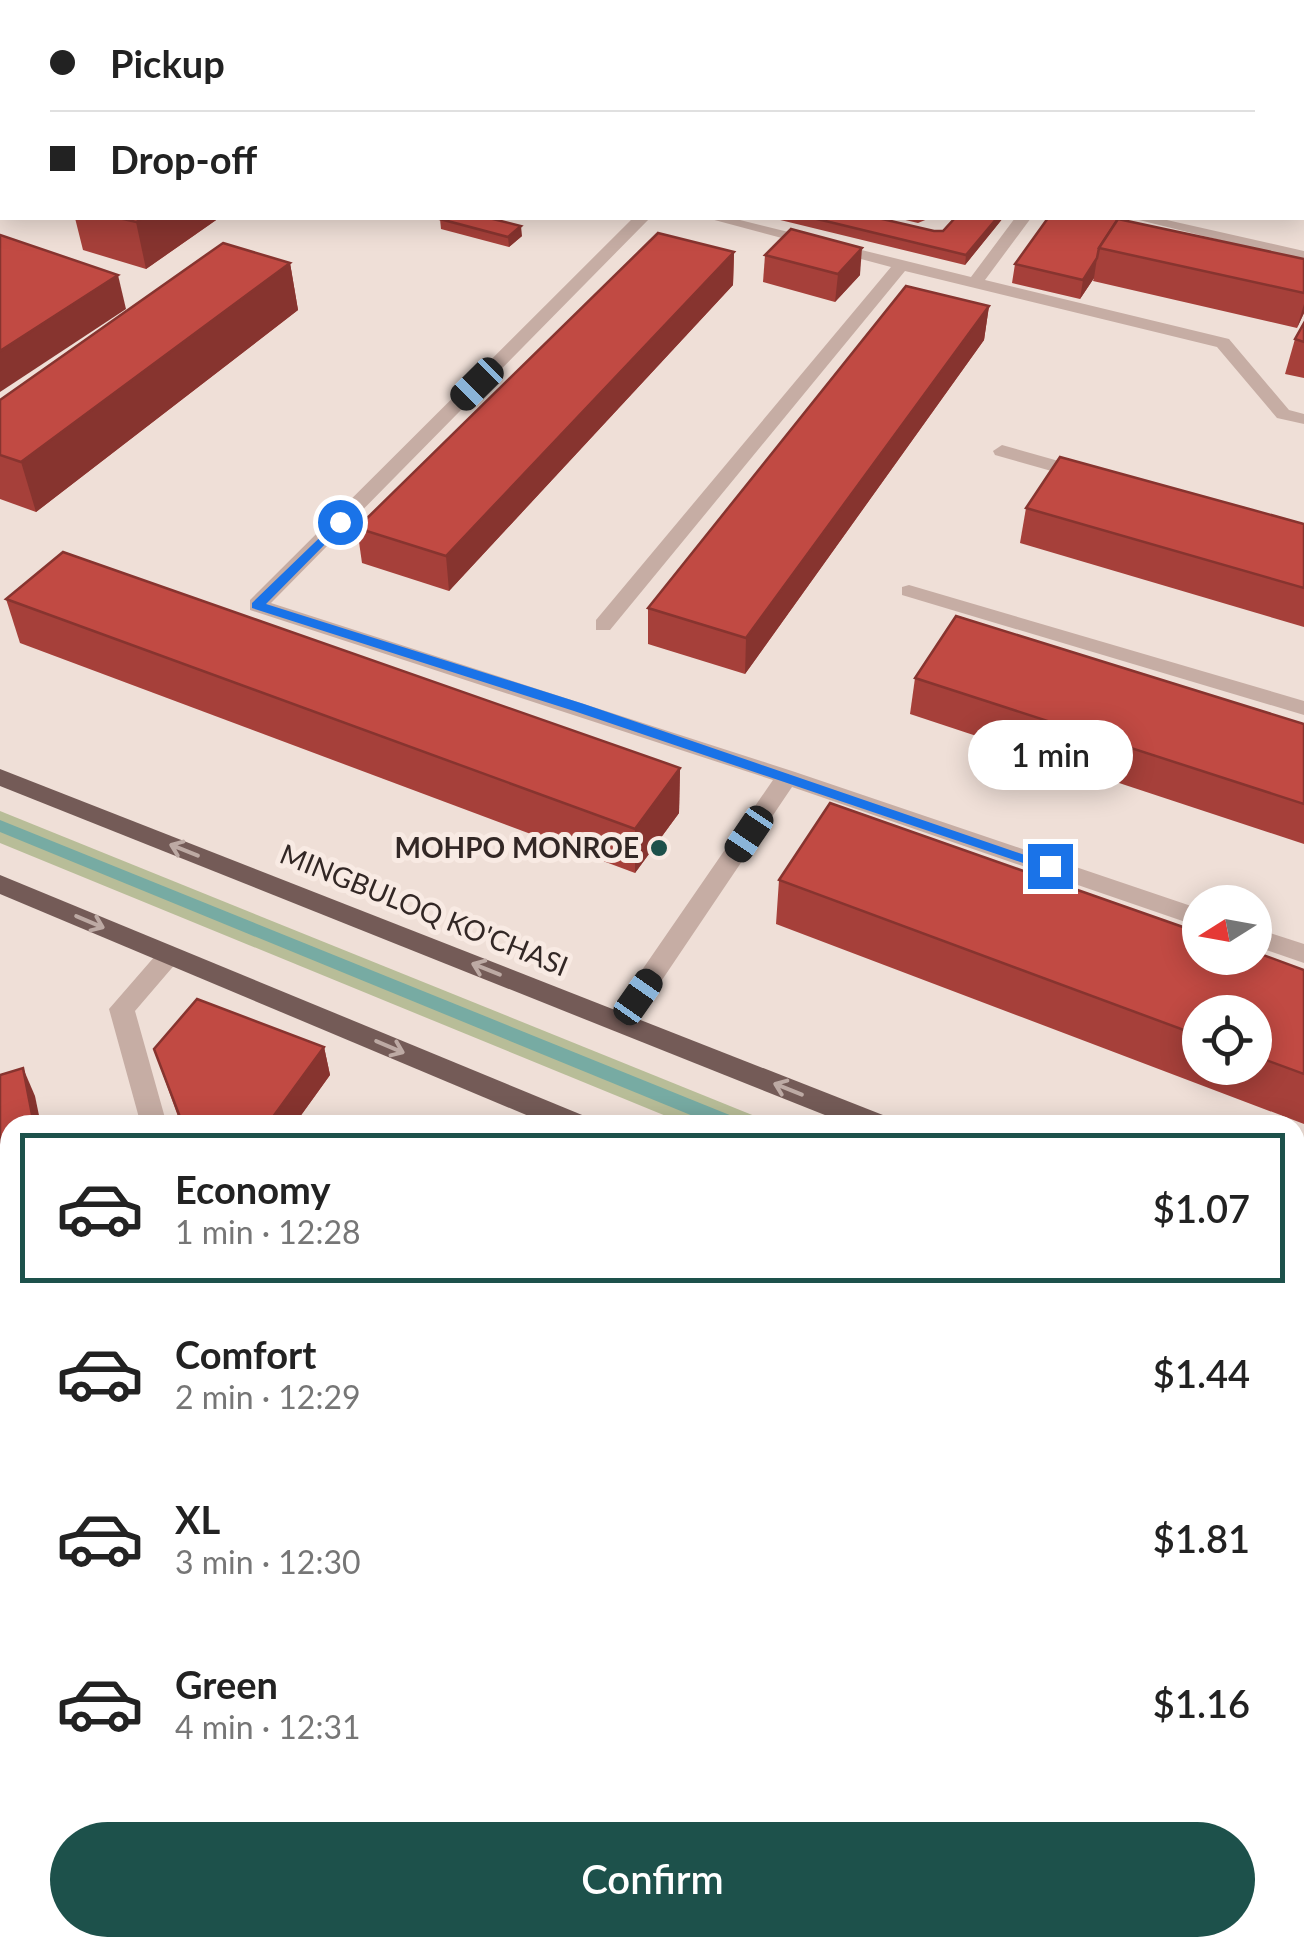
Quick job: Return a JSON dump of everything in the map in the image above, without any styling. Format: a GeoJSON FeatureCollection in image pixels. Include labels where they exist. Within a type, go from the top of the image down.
{"type":"FeatureCollection","features":[{"type":"Feature","properties":{"kind":"main road","name":"MINGBULOQ KO'CHASI"},"geometry":{"type":"LineString","coordinates":[[0,777],[854,1115]]}},
{"type":"Feature","properties":{"kind":"main road"},"geometry":{"type":"LineString","coordinates":[[0,884],[554,1115]]}},
{"type":"Feature","properties":{"kind":"street"},"geometry":{"type":"LineString","coordinates":[[640,220],[257,606],[787,777],[1182,912]]}},
{"type":"Feature","properties":{"kind":"street"},"geometry":{"type":"LineString","coordinates":[[723,220],[1223,343],[1282,414],[1304,418]]}},
{"type":"Feature","properties":{"kind":"street"},"geometry":{"type":"LineString","coordinates":[[975,283],[1022,220]]}},
{"type":"Feature","properties":{"kind":"street"},"geometry":{"type":"LineString","coordinates":[[1148,220],[1304,256]]}},
{"type":"Feature","properties":{"kind":"street"},"geometry":{"type":"LineString","coordinates":[[603,625],[901,265]]}},
{"type":"Feature","properties":{"kind":"street"},"geometry":{"type":"LineString","coordinates":[[1002,451],[1115,482]]}},
{"type":"Feature","properties":{"kind":"street"},"geometry":{"type":"LineString","coordinates":[[909,591],[1304,708]]}},
{"type":"Feature","properties":{"kind":"street"},"geometry":{"type":"LineString","coordinates":[[620,1022],[787,777]]}},
{"type":"Feature","properties":{"kind":"street"},"geometry":{"type":"LineString","coordinates":[[1272,943],[1304,954]]}},
{"type":"Feature","properties":{"kind":"street"},"geometry":{"type":"LineString","coordinates":[[151,1115],[122,1009],[171,955]]}},
{"type":"Feature","properties":{"kind":"green space"},"geometry":{"type":"Polygon","coordinates":[[[0,811],[752,1115],[664,1115],[0,843],[0,811]]]}},
{"type":"Feature","properties":{"kind":"building"},"geometry":{"type":"Polygon","coordinates":[[[444,220],[497,220],[521,226],[508,237],[444,220]]]}},
{"type":"Feature","properties":{"kind":"building"},"geometry":{"type":"Polygon","coordinates":[[[821,220],[887,220],[943,231],[953,220],[995,220],[966,255],[821,220]]]}},
{"type":"Feature","properties":{"kind":"building"},"geometry":{"type":"Polygon","coordinates":[[[1047,220],[1117,220],[1083,280],[1015,264],[1047,220]]]}},
{"type":"Feature","properties":{"kind":"building"},"geometry":{"type":"Polygon","coordinates":[[[1117,220],[1123,220],[1304,259],[1304,293],[1099,248],[1117,220]]]}},
{"type":"Feature","properties":{"kind":"building"},"geometry":{"type":"Polygon","coordinates":[[[791,229],[862,248],[838,274],[765,255],[791,229]]]}},
{"type":"Feature","properties":{"kind":"building"},"geometry":{"type":"Polygon","coordinates":[[[658,233],[734,252],[446,556],[357,528],[658,233]]]}},
{"type":"Feature","properties":{"kind":"building"},"geometry":{"type":"Polygon","coordinates":[[[0,235],[118,275],[0,351],[0,235]]]}},
{"type":"Feature","properties":{"kind":"building"},"geometry":{"type":"Polygon","coordinates":[[[223,243],[290,263],[21,462],[0,455],[0,400],[223,243]]]}},
{"type":"Feature","properties":{"kind":"building"},"geometry":{"type":"Polygon","coordinates":[[[906,286],[989,306],[746,638],[648,608],[906,286]]]}},
{"type":"Feature","properties":{"kind":"building"},"geometry":{"type":"Polygon","coordinates":[[[1304,323],[1304,342],[1295,339],[1304,323]]]}},
{"type":"Feature","properties":{"kind":"building"},"geometry":{"type":"Polygon","coordinates":[[[1060,457],[1304,524],[1304,588],[1026,508],[1060,457]]]}},
{"type":"Feature","properties":{"kind":"building"},"geometry":{"type":"Polygon","coordinates":[[[63,552],[680,768],[635,829],[6,599],[63,552]]]}},
{"type":"Feature","properties":{"kind":"building"},"geometry":{"type":"Polygon","coordinates":[[[956,616],[1304,724],[1304,804],[915,678],[956,616]]]}},
{"type":"Feature","properties":{"kind":"building"},"geometry":{"type":"Polygon","coordinates":[[[830,803],[1182,927],[1182,975],[1272,975],[1272,958],[1304,970],[1304,1074],[1272,1062],[1272,995],[1182,995],[1182,1029],[779,880],[830,803]]]}},
{"type":"Feature","properties":{"kind":"building"},"geometry":{"type":"Polygon","coordinates":[[[197,999],[324,1047],[274,1115],[179,1115],[154,1049],[197,999]]]}},
{"type":"Feature","properties":{"kind":"building"},"geometry":{"type":"Polygon","coordinates":[[[23,1068],[32,1115],[0,1115],[0,1075],[23,1068]]]}},
{"type":"Feature","properties":{"kind":"waterway"},"geometry":{"type":"LineString","coordinates":[[0,826],[710,1115]]}},
{"type":"Feature","properties":{"kind":"place","name":"МОНРО MONROE"},"geometry":{"type":"Point","coordinates":[659,848]}},
{"type":"Feature","properties":{"kind":"route"},"geometry":{"type":"LineString","coordinates":[[340,522],[257,606],[579,708],[1050,866]]}}]}
